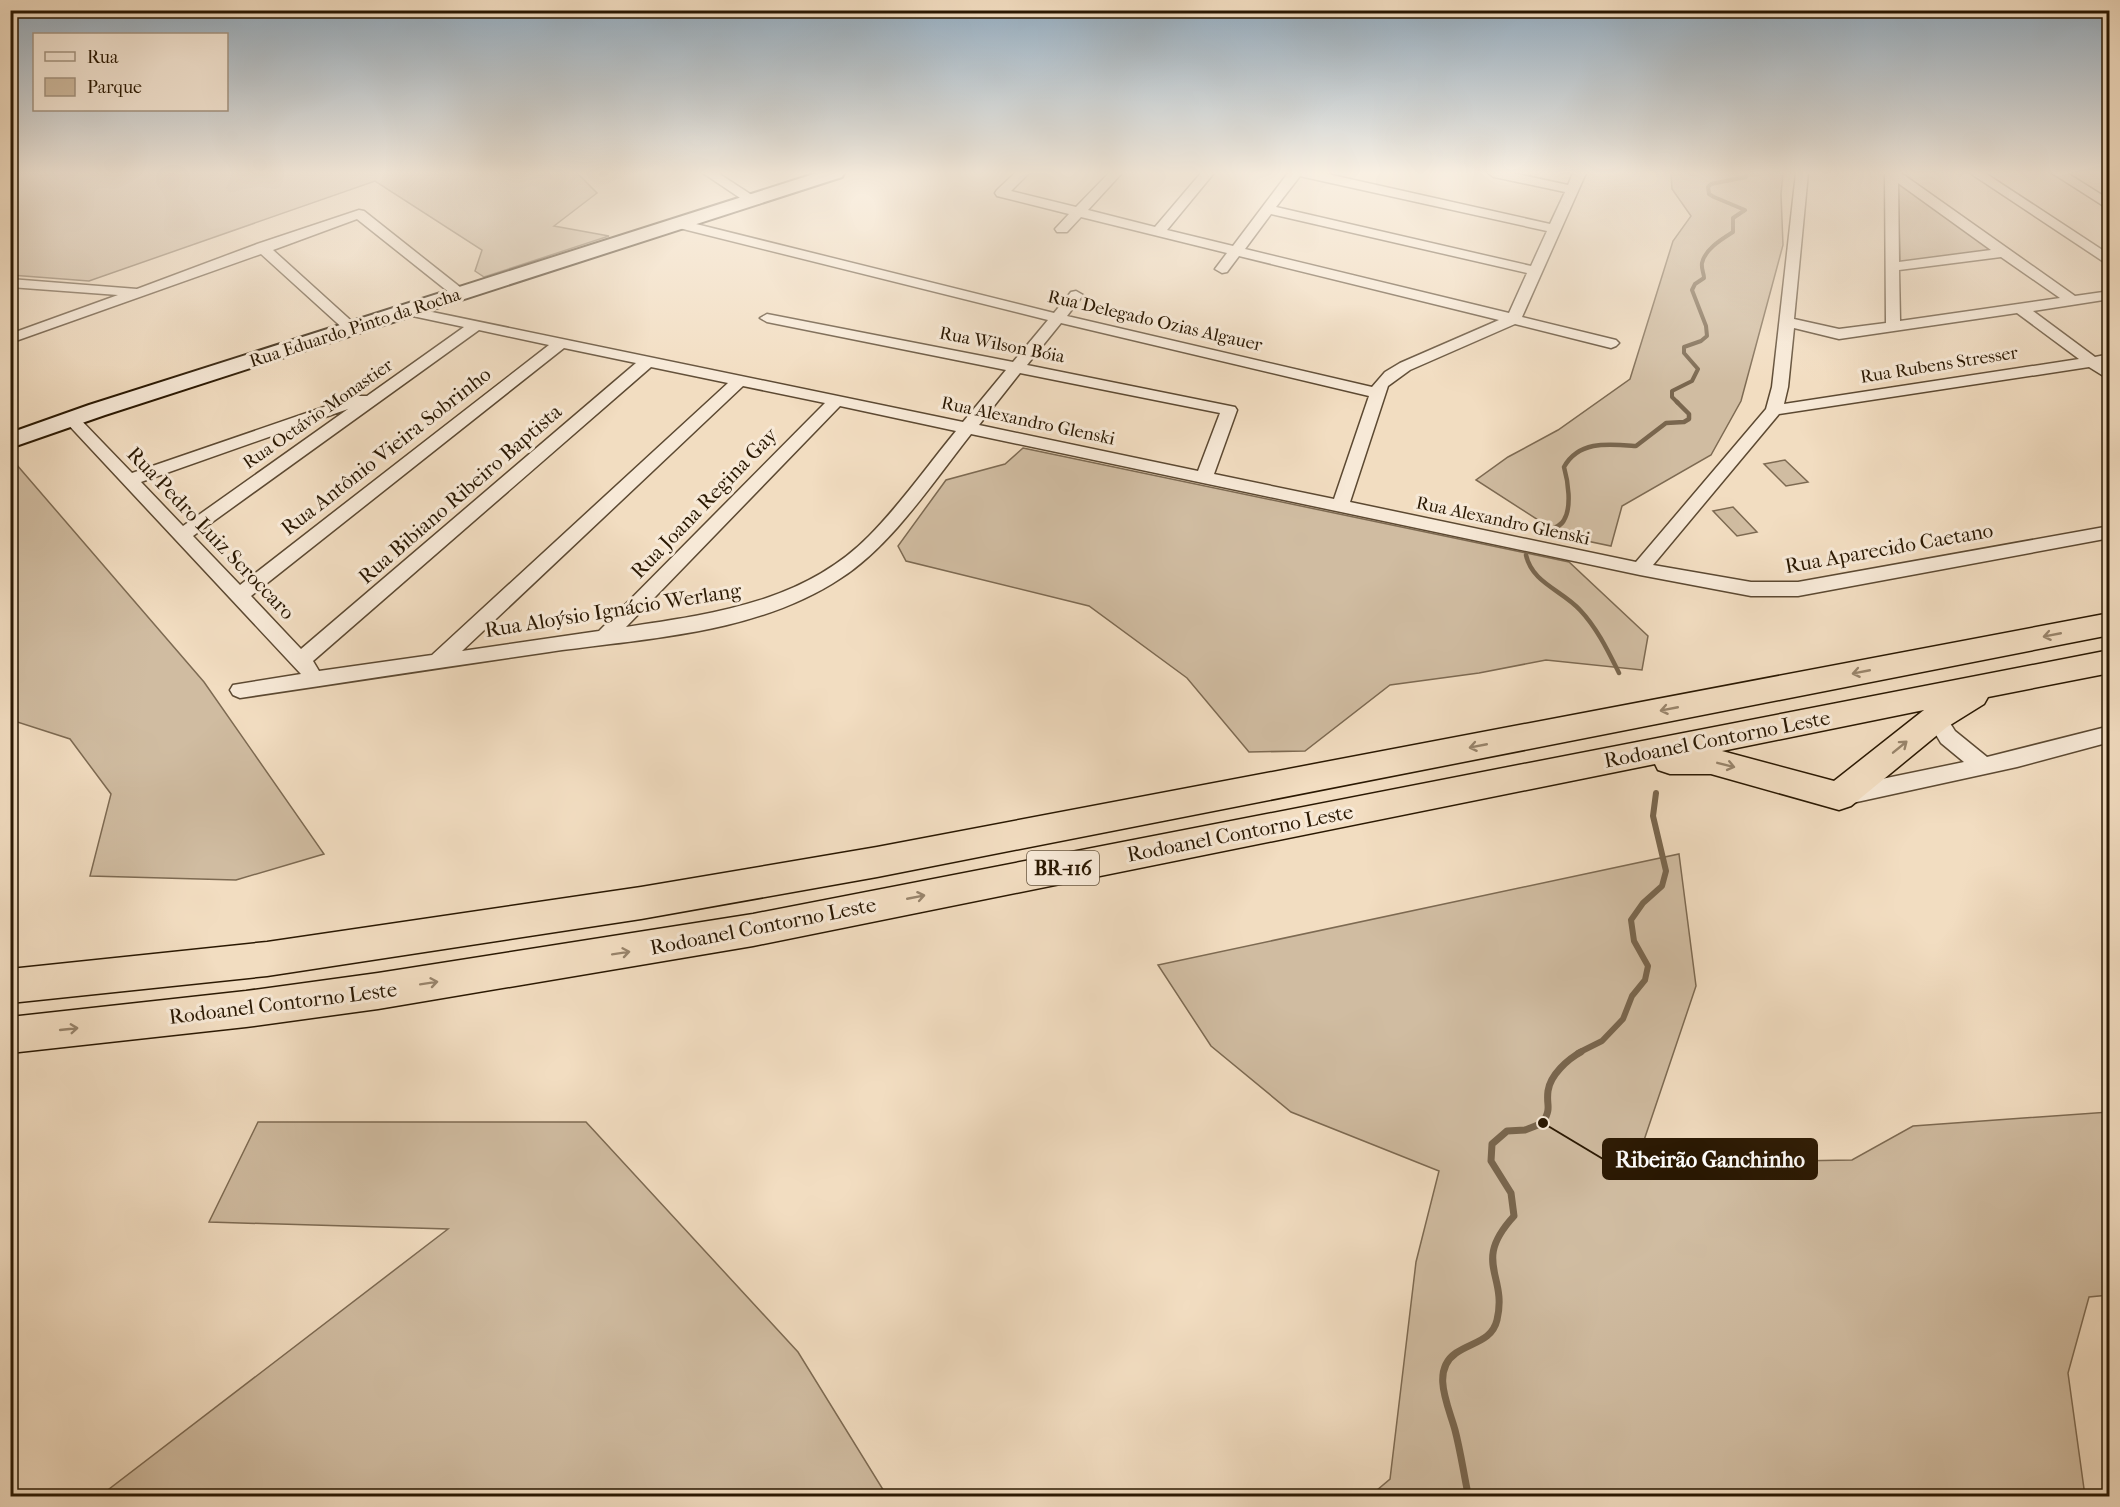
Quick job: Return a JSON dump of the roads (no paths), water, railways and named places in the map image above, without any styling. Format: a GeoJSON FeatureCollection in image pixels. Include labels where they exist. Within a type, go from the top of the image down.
{"type":"FeatureCollection","features":[{"type":"Feature","properties":{"kind":"highway","name":"Rodoanel Contorno Leste"},"geometry":{"type":"LineString","coordinates":[[10,986],[267,959],[641,903],[877,862],[2109,624]]}},
{"type":"Feature","properties":{"kind":"highway","name":"Rodoanel Contorno Leste"},"geometry":{"type":"LineString","coordinates":[[10,1035],[356,994],[753,930],[2109,661]]}},
{"type":"Feature","properties":{"kind":"highway"},"geometry":{"type":"LineString","coordinates":[[1564,769],[1694,760],[1725,765],[1839,796],[1936,718],[1996,684]]}},
{"type":"Feature","properties":{"kind":"main road","name":"Rua Eduardo Pinto da Rocha"},"geometry":{"type":"LineString","coordinates":[[10,441],[71,419],[619,243]]}},
{"type":"Feature","properties":{"kind":"street"},"geometry":{"type":"LineString","coordinates":[[10,339],[273,243]]}},
{"type":"Feature","properties":{"kind":"street"},"geometry":{"type":"LineString","coordinates":[[396,243],[460,294]]}},
{"type":"Feature","properties":{"kind":"street","name":"Rua Delegado Ozias Algauer"},"geometry":{"type":"LineString","coordinates":[[758,243],[1057,318],[1377,393]]}},
{"type":"Feature","properties":{"kind":"street"},"geometry":{"type":"LineString","coordinates":[[1204,243],[1611,343]]}},
{"type":"Feature","properties":{"kind":"street"},"geometry":{"type":"LineString","coordinates":[[1222,269],[1242,243]]}},
{"type":"Feature","properties":{"kind":"street"},"geometry":{"type":"LineString","coordinates":[[1416,243],[1535,271]]}},
{"type":"Feature","properties":{"kind":"street"},"geometry":{"type":"LineString","coordinates":[[1340,506],[1377,393],[1386,377],[1514,319],[1548,243]]}},
{"type":"Feature","properties":{"kind":"street"},"geometry":{"type":"LineString","coordinates":[[1640,569],[1774,410],[1780,387],[1794,243]]}},
{"type":"Feature","properties":{"kind":"street"},"geometry":{"type":"LineString","coordinates":[[1893,243],[1893,326]]}},
{"type":"Feature","properties":{"kind":"street"},"geometry":{"type":"LineString","coordinates":[[1992,243],[2072,300]]}},
{"type":"Feature","properties":{"kind":"street"},"geometry":{"type":"LineString","coordinates":[[2081,243],[2109,262]]}},
{"type":"Feature","properties":{"kind":"street"},"geometry":{"type":"LineString","coordinates":[[262,247],[352,329]]}},
{"type":"Feature","properties":{"kind":"street"},"geometry":{"type":"LineString","coordinates":[[1893,267],[2004,252]]}},
{"type":"Feature","properties":{"kind":"street"},"geometry":{"type":"LineString","coordinates":[[10,283],[138,292]]}},
{"type":"Feature","properties":{"kind":"street","name":"Rua Aloýsio Ignácio Werlang"},"geometry":{"type":"LineString","coordinates":[[240,690],[605,637],[736,615],[782,602],[829,580],[876,540],[1076,295]]}},
{"type":"Feature","properties":{"kind":"street"},"geometry":{"type":"LineString","coordinates":[[1786,322],[1839,334],[2109,295]]}},
{"type":"Feature","properties":{"kind":"street"},"geometry":{"type":"LineString","coordinates":[[2020,308],[2109,375]]}},
{"type":"Feature","properties":{"kind":"street","name":"Rua Alexandro Glenski"},"geometry":{"type":"LineString","coordinates":[[408,311],[1640,569]]}},
{"type":"Feature","properties":{"kind":"street","name":"Rua Wilson Bóia"},"geometry":{"type":"LineString","coordinates":[[767,318],[1229,410],[1204,478]]}},
{"type":"Feature","properties":{"kind":"street","name":"Rua Octávio Monastier"},"geometry":{"type":"LineString","coordinates":[[182,535],[477,325]]}},
{"type":"Feature","properties":{"kind":"street","name":"Rua Antônio Vieira Sobrinho"},"geometry":{"type":"LineString","coordinates":[[239,595],[561,343]]}},
{"type":"Feature","properties":{"kind":"street","name":"Rua Rubens Stresser"},"geometry":{"type":"LineString","coordinates":[[1774,410],[2109,359]]}},
{"type":"Feature","properties":{"kind":"street","name":"Rua Bibiano Ribeiro Baptista"},"geometry":{"type":"LineString","coordinates":[[301,660],[648,361]]}},
{"type":"Feature","properties":{"kind":"street"},"geometry":{"type":"LineString","coordinates":[[438,661],[740,380]]}},
{"type":"Feature","properties":{"kind":"street"},"geometry":{"type":"LineString","coordinates":[[129,480],[385,390]]}},
{"type":"Feature","properties":{"kind":"street","name":"Rua Joana Regina Gay"},"geometry":{"type":"LineString","coordinates":[[605,637],[836,401]]}},
{"type":"Feature","properties":{"kind":"street","name":"Rua Pedro Luiz Scroccaro"},"geometry":{"type":"LineString","coordinates":[[71,419],[318,679]]}},
{"type":"Feature","properties":{"kind":"street","name":"Rua Aparecido Caetano"},"geometry":{"type":"LineString","coordinates":[[1640,569],[1734,587],[1782,591],[2109,532]]}},
{"type":"Feature","properties":{"kind":"street"},"geometry":{"type":"LineString","coordinates":[[1936,718],[1948,737],[1983,766]]}},
{"type":"Feature","properties":{"kind":"street"},"geometry":{"type":"LineString","coordinates":[[1839,796],[1983,766],[2109,734]]}},
{"type":"Feature","properties":{"kind":"waterway"},"geometry":{"type":"LineString","coordinates":[[1543,533],[1560,525],[1566,515],[1568,494],[1564,467],[1570,458],[1586,448],[1596,446],[1636,446],[1666,423],[1684,422],[1689,419],[1689,414],[1672,397],[1672,391],[1692,381],[1698,369],[1684,353],[1684,347],[1701,341],[1707,336],[1706,326],[1692,290],[1695,284],[1704,278],[1702,263],[1707,253],[1716,243]]}},
{"type":"Feature","properties":{"kind":"waterway"},"geometry":{"type":"LineString","coordinates":[[1526,555],[1534,573],[1573,603],[1592,624],[1619,673]]}},
{"type":"Feature","properties":{"kind":"waterway"},"geometry":{"type":"LineString","coordinates":[[1578,1053],[1602,1041],[1623,1019],[1632,996],[1645,980],[1648,966],[1634,941],[1631,920],[1643,903],[1662,886],[1666,871],[1653,816],[1656,793]]}},
{"type":"Feature","properties":{"kind":"waterway"},"geometry":{"type":"LineString","coordinates":[[1466,1496],[1467,1489],[1460,1452],[1446,1400],[1443,1379],[1448,1361],[1462,1349],[1486,1337],[1497,1320],[1499,1304],[1493,1257],[1501,1232],[1514,1216],[1511,1193],[1491,1161],[1492,1144],[1507,1131],[1525,1130],[1543,1123],[1547,1113],[1548,1091],[1552,1079],[1565,1063],[1581,1052]]}},
{"type":"Feature","properties":{"kind":"place","name":"Ribeirão Ganchinho"},"geometry":{"type":"Point","coordinates":[1543,1123]}}]}
